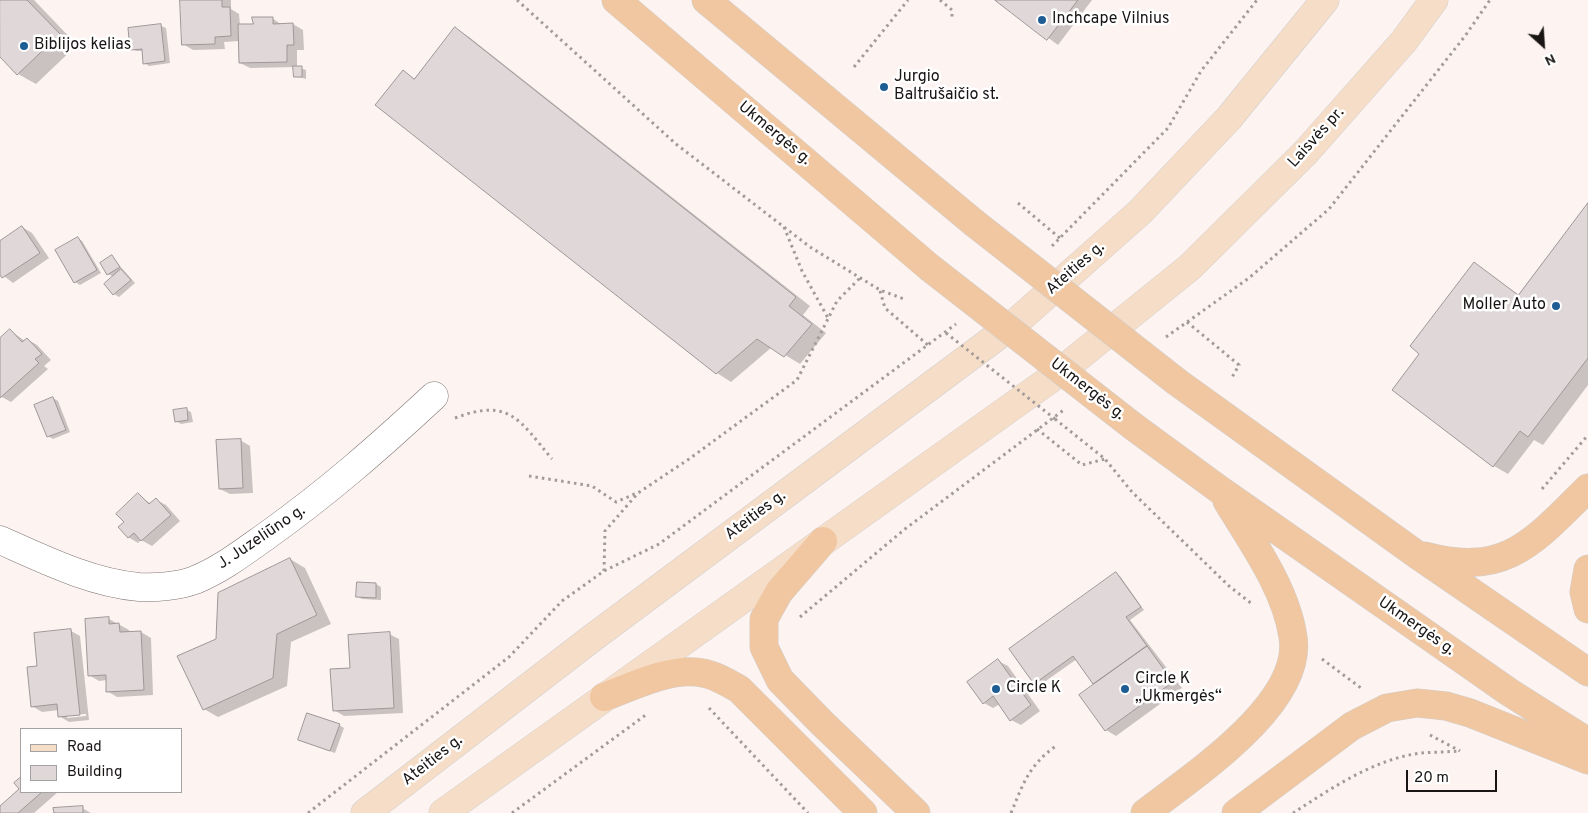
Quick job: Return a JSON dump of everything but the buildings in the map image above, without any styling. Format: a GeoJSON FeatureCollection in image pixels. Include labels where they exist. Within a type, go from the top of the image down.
{"type":"FeatureCollection","features":[{"type":"Feature","properties":{"kind":"highway","name":"Ukmergės g."},"geometry":{"type":"LineString","coordinates":[[616,0],[929,267],[1134,427],[1220,490],[1509,692],[1588,742]]}},
{"type":"Feature","properties":{"kind":"highway"},"geometry":{"type":"LineString","coordinates":[[706,0],[973,222],[1177,382],[1416,554],[1588,672]]}},
{"type":"Feature","properties":{"kind":"highway"},"geometry":{"type":"LineString","coordinates":[[1416,554],[1440,560],[1465,563],[1489,562],[1515,553],[1538,537],[1588,488]]}},
{"type":"Feature","properties":{"kind":"highway"},"geometry":{"type":"LineString","coordinates":[[1146,813],[1248,732],[1287,676],[1293,656],[1294,637],[1269,570],[1220,490]]}},
{"type":"Feature","properties":{"kind":"highway"},"geometry":{"type":"LineString","coordinates":[[822,541],[779,592],[764,620],[764,646],[780,680],[916,813]]}},
{"type":"Feature","properties":{"kind":"highway"},"geometry":{"type":"LineString","coordinates":[[1588,569],[1584,592],[1588,609]]}},
{"type":"Feature","properties":{"kind":"highway"},"geometry":{"type":"LineString","coordinates":[[604,697],[658,677],[696,672],[718,678],[739,689],[863,813]]}},
{"type":"Feature","properties":{"kind":"highway"},"geometry":{"type":"LineString","coordinates":[[1236,813],[1352,726],[1387,708],[1417,703],[1446,706],[1470,713],[1588,760]]}},
{"type":"Feature","properties":{"kind":"main road","name":"Ateities g."},"geometry":{"type":"LineString","coordinates":[[365,813],[597,634],[1014,323],[1140,212],[1229,118],[1325,0]]}},
{"type":"Feature","properties":{"kind":"main road","name":"Laisvės pr."},"geometry":{"type":"LineString","coordinates":[[822,541],[1056,375],[1190,267],[1306,152],[1404,41],[1434,0]]}},
{"type":"Feature","properties":{"kind":"main road"},"geometry":{"type":"LineString","coordinates":[[443,813],[822,541]]}},
{"type":"Feature","properties":{"kind":"street","name":"J. Juzeliūno g."},"geometry":{"type":"LineString","coordinates":[[0,540],[52,563],[95,578],[139,587],[168,586],[194,581],[225,565],[322,496],[368,458],[434,396]]}},
{"type":"Feature","properties":{"kind":"path"},"geometry":{"type":"LineString","coordinates":[[517,0],[676,144],[810,247],[880,290],[904,299]]}},
{"type":"Feature","properties":{"kind":"path"},"geometry":{"type":"LineString","coordinates":[[854,67],[908,0]]}},
{"type":"Feature","properties":{"kind":"path"},"geometry":{"type":"LineString","coordinates":[[940,0],[952,10],[952,19]]}},
{"type":"Feature","properties":{"kind":"path"},"geometry":{"type":"LineString","coordinates":[[1045,251],[1060,239],[1168,128],[1201,71],[1256,0]]}},
{"type":"Feature","properties":{"kind":"path"},"geometry":{"type":"LineString","coordinates":[[1018,203],[1060,239]]}},
{"type":"Feature","properties":{"kind":"path"},"geometry":{"type":"LineString","coordinates":[[784,226],[802,271],[828,318]]}},
{"type":"Feature","properties":{"kind":"path"},"geometry":{"type":"LineString","coordinates":[[529,476],[592,486],[616,502],[638,493],[689,459],[796,380],[837,301],[860,278]]}},
{"type":"Feature","properties":{"kind":"path"},"geometry":{"type":"LineString","coordinates":[[880,290],[886,308],[929,346]]}},
{"type":"Feature","properties":{"kind":"path"},"geometry":{"type":"LineString","coordinates":[[308,813],[510,657],[562,601],[604,571],[659,544],[929,346],[960,320]]}},
{"type":"Feature","properties":{"kind":"path"},"geometry":{"type":"LineString","coordinates":[[1187,322],[1240,365],[1231,379]]}},
{"type":"Feature","properties":{"kind":"path"},"geometry":{"type":"LineString","coordinates":[[946,333],[1105,459],[1132,492],[1229,586],[1259,610]]}},
{"type":"Feature","properties":{"kind":"path"},"geometry":{"type":"LineString","coordinates":[[453,418],[478,410],[502,411],[517,417],[552,459]]}},
{"type":"Feature","properties":{"kind":"path"},"geometry":{"type":"LineString","coordinates":[[1037,429],[1082,465],[1105,459]]}},
{"type":"Feature","properties":{"kind":"path"},"geometry":{"type":"LineString","coordinates":[[604,571],[605,531],[638,493]]}},
{"type":"Feature","properties":{"kind":"path"},"geometry":{"type":"LineString","coordinates":[[1293,813],[1345,780],[1394,760],[1420,753],[1460,751],[1406,722],[1294,637]]}},
{"type":"Feature","properties":{"kind":"path"},"geometry":{"type":"LineString","coordinates":[[703,702],[808,813]]}},
{"type":"Feature","properties":{"kind":"path"},"geometry":{"type":"LineString","coordinates":[[512,813],[653,709]]}},
{"type":"Feature","properties":{"kind":"path"},"geometry":{"type":"LineString","coordinates":[[1011,813],[1023,784],[1040,758],[1056,746]]}},
{"type":"Feature","properties":{"kind":"place","name":"Inchcape Vilnius"},"geometry":{"type":"Point","coordinates":[1042,20]}},
{"type":"Feature","properties":{"kind":"place","name":"Biblijos kelias"},"geometry":{"type":"Point","coordinates":[24,46]}},
{"type":"Feature","properties":{"kind":"place","name":"Jurgio Baltrušaičio st."},"geometry":{"type":"Point","coordinates":[884,87]}},
{"type":"Feature","properties":{"kind":"place","name":"Moller Auto"},"geometry":{"type":"Point","coordinates":[1556,306]}},
{"type":"Feature","properties":{"kind":"place","name":"Circle K"},"geometry":{"type":"Point","coordinates":[996,689]}},
{"type":"Feature","properties":{"kind":"place","name":"Circle K „Ukmergės“"},"geometry":{"type":"Point","coordinates":[1125,689]}}]}
